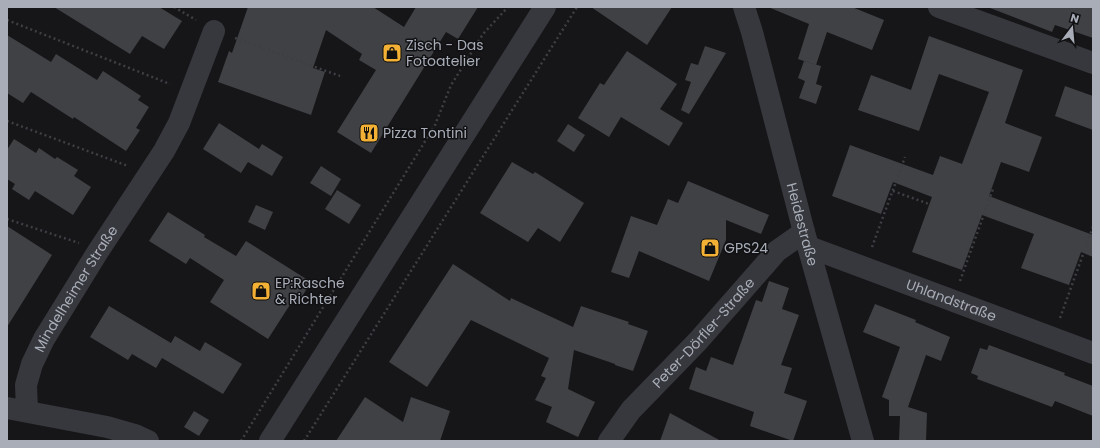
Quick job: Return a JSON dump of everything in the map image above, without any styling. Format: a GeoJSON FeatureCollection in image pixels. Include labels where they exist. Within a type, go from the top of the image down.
{"type":"FeatureCollection","features":[{"type":"Feature","properties":{"kind":"street"},"geometry":{"type":"LineString","coordinates":[[270,441],[545,7]]}},
{"type":"Feature","properties":{"kind":"street","name":"Heidestraße"},"geometry":{"type":"LineString","coordinates":[[744,7],[863,441]]}},
{"type":"Feature","properties":{"kind":"street"},"geometry":{"type":"LineString","coordinates":[[939,7],[962,11],[1093,63]]}},
{"type":"Feature","properties":{"kind":"street","name":"Mindelheimer Straße"},"geometry":{"type":"LineString","coordinates":[[148,441],[107,426],[17,410],[32,364],[44,339],[97,253],[164,151],[179,123],[214,31]]}},
{"type":"Feature","properties":{"kind":"street","name":"Uhlandstraße"},"geometry":{"type":"LineString","coordinates":[[807,240],[864,268],[1093,354]]}},
{"type":"Feature","properties":{"kind":"street","name":"Peter-Dörfler-Straße"},"geometry":{"type":"LineString","coordinates":[[609,441],[631,410],[698,341],[777,251],[807,240]]}},
{"type":"Feature","properties":{"kind":"path"},"geometry":{"type":"LineString","coordinates":[[241,441],[435,125],[456,76],[483,34],[508,7]]}},
{"type":"Feature","properties":{"kind":"path"},"geometry":{"type":"LineString","coordinates":[[304,441],[577,7]]}},
{"type":"Feature","properties":{"kind":"path"},"geometry":{"type":"LineString","coordinates":[[7,20],[191,92]]}},
{"type":"Feature","properties":{"kind":"path"},"geometry":{"type":"LineString","coordinates":[[214,31],[340,76]]}},
{"type":"Feature","properties":{"kind":"path"},"geometry":{"type":"LineString","coordinates":[[7,121],[132,167],[148,175]]}},
{"type":"Feature","properties":{"kind":"path"},"geometry":{"type":"LineString","coordinates":[[864,268],[905,157]]}},
{"type":"Feature","properties":{"kind":"path"},"geometry":{"type":"LineString","coordinates":[[952,301],[993,189]]}},
{"type":"Feature","properties":{"kind":"path"},"geometry":{"type":"LineString","coordinates":[[893,191],[929,204]]}},
{"type":"Feature","properties":{"kind":"path"},"geometry":{"type":"LineString","coordinates":[[7,219],[83,245],[97,253]]}},
{"type":"Feature","properties":{"kind":"path"},"geometry":{"type":"LineString","coordinates":[[1053,338],[1093,227]]}},
{"type":"Feature","properties":{"kind":"building"},"geometry":{"type":"Polygon","coordinates":[[[54,7],[159,7],[182,21],[164,49],[142,36],[130,54],[54,7]]]}},
{"type":"Feature","properties":{"kind":"building"},"geometry":{"type":"Polygon","coordinates":[[[248,7],[373,7],[404,27],[416,7],[478,7],[458,39],[446,32],[371,153],[337,132],[376,70],[359,60],[362,54],[326,30],[313,68],[325,72],[311,115],[218,82],[229,51],[232,53],[248,7]]]}},
{"type":"Feature","properties":{"kind":"building"},"geometry":{"type":"Polygon","coordinates":[[[591,7],[672,7],[647,45],[591,7]]]}},
{"type":"Feature","properties":{"kind":"building"},"geometry":{"type":"Polygon","coordinates":[[[768,7],[852,7],[884,20],[872,50],[827,32],[816,65],[798,59],[809,24],[768,7]]]}},
{"type":"Feature","properties":{"kind":"building"},"geometry":{"type":"Polygon","coordinates":[[[1093,7],[1093,38],[1055,25],[1052,32],[990,8],[1093,7]]]}},
{"type":"Feature","properties":{"kind":"building"},"geometry":{"type":"Polygon","coordinates":[[[7,35],[51,62],[56,54],[97,80],[103,71],[141,96],[138,100],[149,107],[136,128],[140,130],[126,151],[74,117],[73,119],[31,92],[23,103],[7,93],[7,35]]]}},
{"type":"Feature","properties":{"kind":"building"},"geometry":{"type":"Polygon","coordinates":[[[929,36],[1023,70],[1005,123],[1042,137],[1029,172],[1001,162],[989,196],[1093,235],[1093,257],[1081,252],[1069,285],[1021,268],[1034,234],[982,215],[962,270],[912,252],[932,197],[893,182],[881,214],[832,196],[850,145],[933,175],[940,156],[962,164],[989,92],[939,74],[919,131],[858,110],[871,75],[911,90],[929,36]]]}},
{"type":"Feature","properties":{"kind":"building"},"geometry":{"type":"Polygon","coordinates":[[[705,46],[726,53],[689,114],[681,110],[691,82],[685,80],[691,63],[698,65],[705,46]]]}},
{"type":"Feature","properties":{"kind":"building"},"geometry":{"type":"Polygon","coordinates":[[[627,51],[677,84],[660,109],[683,123],[669,146],[621,117],[609,137],[578,118],[600,83],[604,85],[627,51]]]}},
{"type":"Feature","properties":{"kind":"building"},"geometry":{"type":"Polygon","coordinates":[[[804,61],[821,66],[816,84],[822,86],[816,104],[799,98],[805,81],[798,78],[804,61]]]}},
{"type":"Feature","properties":{"kind":"building"},"geometry":{"type":"Polygon","coordinates":[[[1065,86],[1093,96],[1093,130],[1055,116],[1065,86]]]}},
{"type":"Feature","properties":{"kind":"building"},"geometry":{"type":"Polygon","coordinates":[[[219,123],[259,149],[262,144],[283,157],[272,176],[248,162],[241,173],[203,149],[219,123]]]}},
{"type":"Feature","properties":{"kind":"building"},"geometry":{"type":"Polygon","coordinates":[[[568,124],[585,135],[574,152],[557,141],[568,124]]]}},
{"type":"Feature","properties":{"kind":"building"},"geometry":{"type":"Polygon","coordinates":[[[14,139],[36,153],[39,148],[55,159],[57,157],[78,170],[74,176],[91,187],[73,215],[35,191],[29,200],[12,189],[15,184],[7,179],[7,150],[14,139]]]}},
{"type":"Feature","properties":{"kind":"building"},"geometry":{"type":"Polygon","coordinates":[[[512,162],[533,174],[535,172],[584,203],[560,242],[538,228],[528,242],[480,213],[512,162]]]}},
{"type":"Feature","properties":{"kind":"building"},"geometry":{"type":"Polygon","coordinates":[[[321,166],[341,179],[331,196],[310,183],[321,166]]]}},
{"type":"Feature","properties":{"kind":"building"},"geometry":{"type":"Polygon","coordinates":[[[688,181],[769,215],[761,234],[726,220],[726,240],[709,281],[639,251],[629,278],[611,272],[631,216],[657,225],[668,199],[678,203],[688,181]]]}},
{"type":"Feature","properties":{"kind":"building"},"geometry":{"type":"Polygon","coordinates":[[[337,190],[361,205],[349,224],[325,209],[337,190]]]}},
{"type":"Feature","properties":{"kind":"building"},"geometry":{"type":"Polygon","coordinates":[[[256,205],[273,212],[265,230],[248,222],[256,205]]]}},
{"type":"Feature","properties":{"kind":"building","name":"EP:Rasche & Richter"},"geometry":{"type":"Polygon","coordinates":[[[168,212],[205,235],[204,237],[236,256],[246,241],[311,282],[298,303],[293,300],[268,339],[210,302],[224,280],[190,258],[186,264],[149,241],[168,212]]]}},
{"type":"Feature","properties":{"kind":"building"},"geometry":{"type":"Polygon","coordinates":[[[7,226],[52,255],[7,327],[7,226]]]}},
{"type":"Feature","properties":{"kind":"building"},"geometry":{"type":"Polygon","coordinates":[[[453,264],[510,301],[511,298],[573,327],[581,306],[629,322],[628,324],[648,331],[633,371],[574,350],[568,389],[595,402],[578,437],[546,422],[552,407],[535,400],[546,378],[541,376],[549,358],[471,320],[427,387],[389,362],[453,264]]]}},
{"type":"Feature","properties":{"kind":"building"},"geometry":{"type":"Polygon","coordinates":[[[769,281],[789,288],[782,309],[799,315],[781,365],[792,368],[784,393],[807,401],[793,441],[750,426],[754,412],[689,389],[696,367],[706,371],[711,357],[733,365],[756,300],[762,302],[769,281]]]}},
{"type":"Feature","properties":{"kind":"building"},"geometry":{"type":"Polygon","coordinates":[[[875,304],[916,320],[915,322],[950,337],[941,361],[926,355],[908,407],[927,413],[926,441],[899,441],[900,416],[889,416],[889,400],[882,397],[900,347],[863,332],[875,304]]]}},
{"type":"Feature","properties":{"kind":"building"},"geometry":{"type":"Polygon","coordinates":[[[109,306],[171,343],[175,336],[200,351],[205,342],[242,364],[223,394],[162,358],[156,368],[132,354],[128,360],[90,337],[109,306]]]}},
{"type":"Feature","properties":{"kind":"building"},"geometry":{"type":"Polygon","coordinates":[[[989,345],[1065,373],[1064,375],[1093,386],[1093,416],[1055,401],[1052,407],[977,379],[978,376],[971,373],[980,348],[987,350],[989,345]]]}},
{"type":"Feature","properties":{"kind":"building"},"geometry":{"type":"Polygon","coordinates":[[[365,397],[403,422],[411,397],[450,411],[440,441],[336,441],[365,397]]]}},
{"type":"Feature","properties":{"kind":"building"},"geometry":{"type":"Polygon","coordinates":[[[194,411],[209,420],[199,436],[184,427],[194,411]]]}},
{"type":"Feature","properties":{"kind":"building"},"geometry":{"type":"Polygon","coordinates":[[[670,413],[721,441],[660,441],[670,413]]]}},
{"type":"Feature","properties":{"kind":"place","name":"Zisch - Das Fotoatelier"},"geometry":{"type":"Point","coordinates":[392,53]}},
{"type":"Feature","properties":{"kind":"place","name":"Pizza Tontini"},"geometry":{"type":"Point","coordinates":[369,133]}},
{"type":"Feature","properties":{"kind":"place","name":"GPS24"},"geometry":{"type":"Point","coordinates":[710,248]}},
{"type":"Feature","properties":{"kind":"place","name":"EP:Rasche & Richter"},"geometry":{"type":"Point","coordinates":[261,291]}}]}
